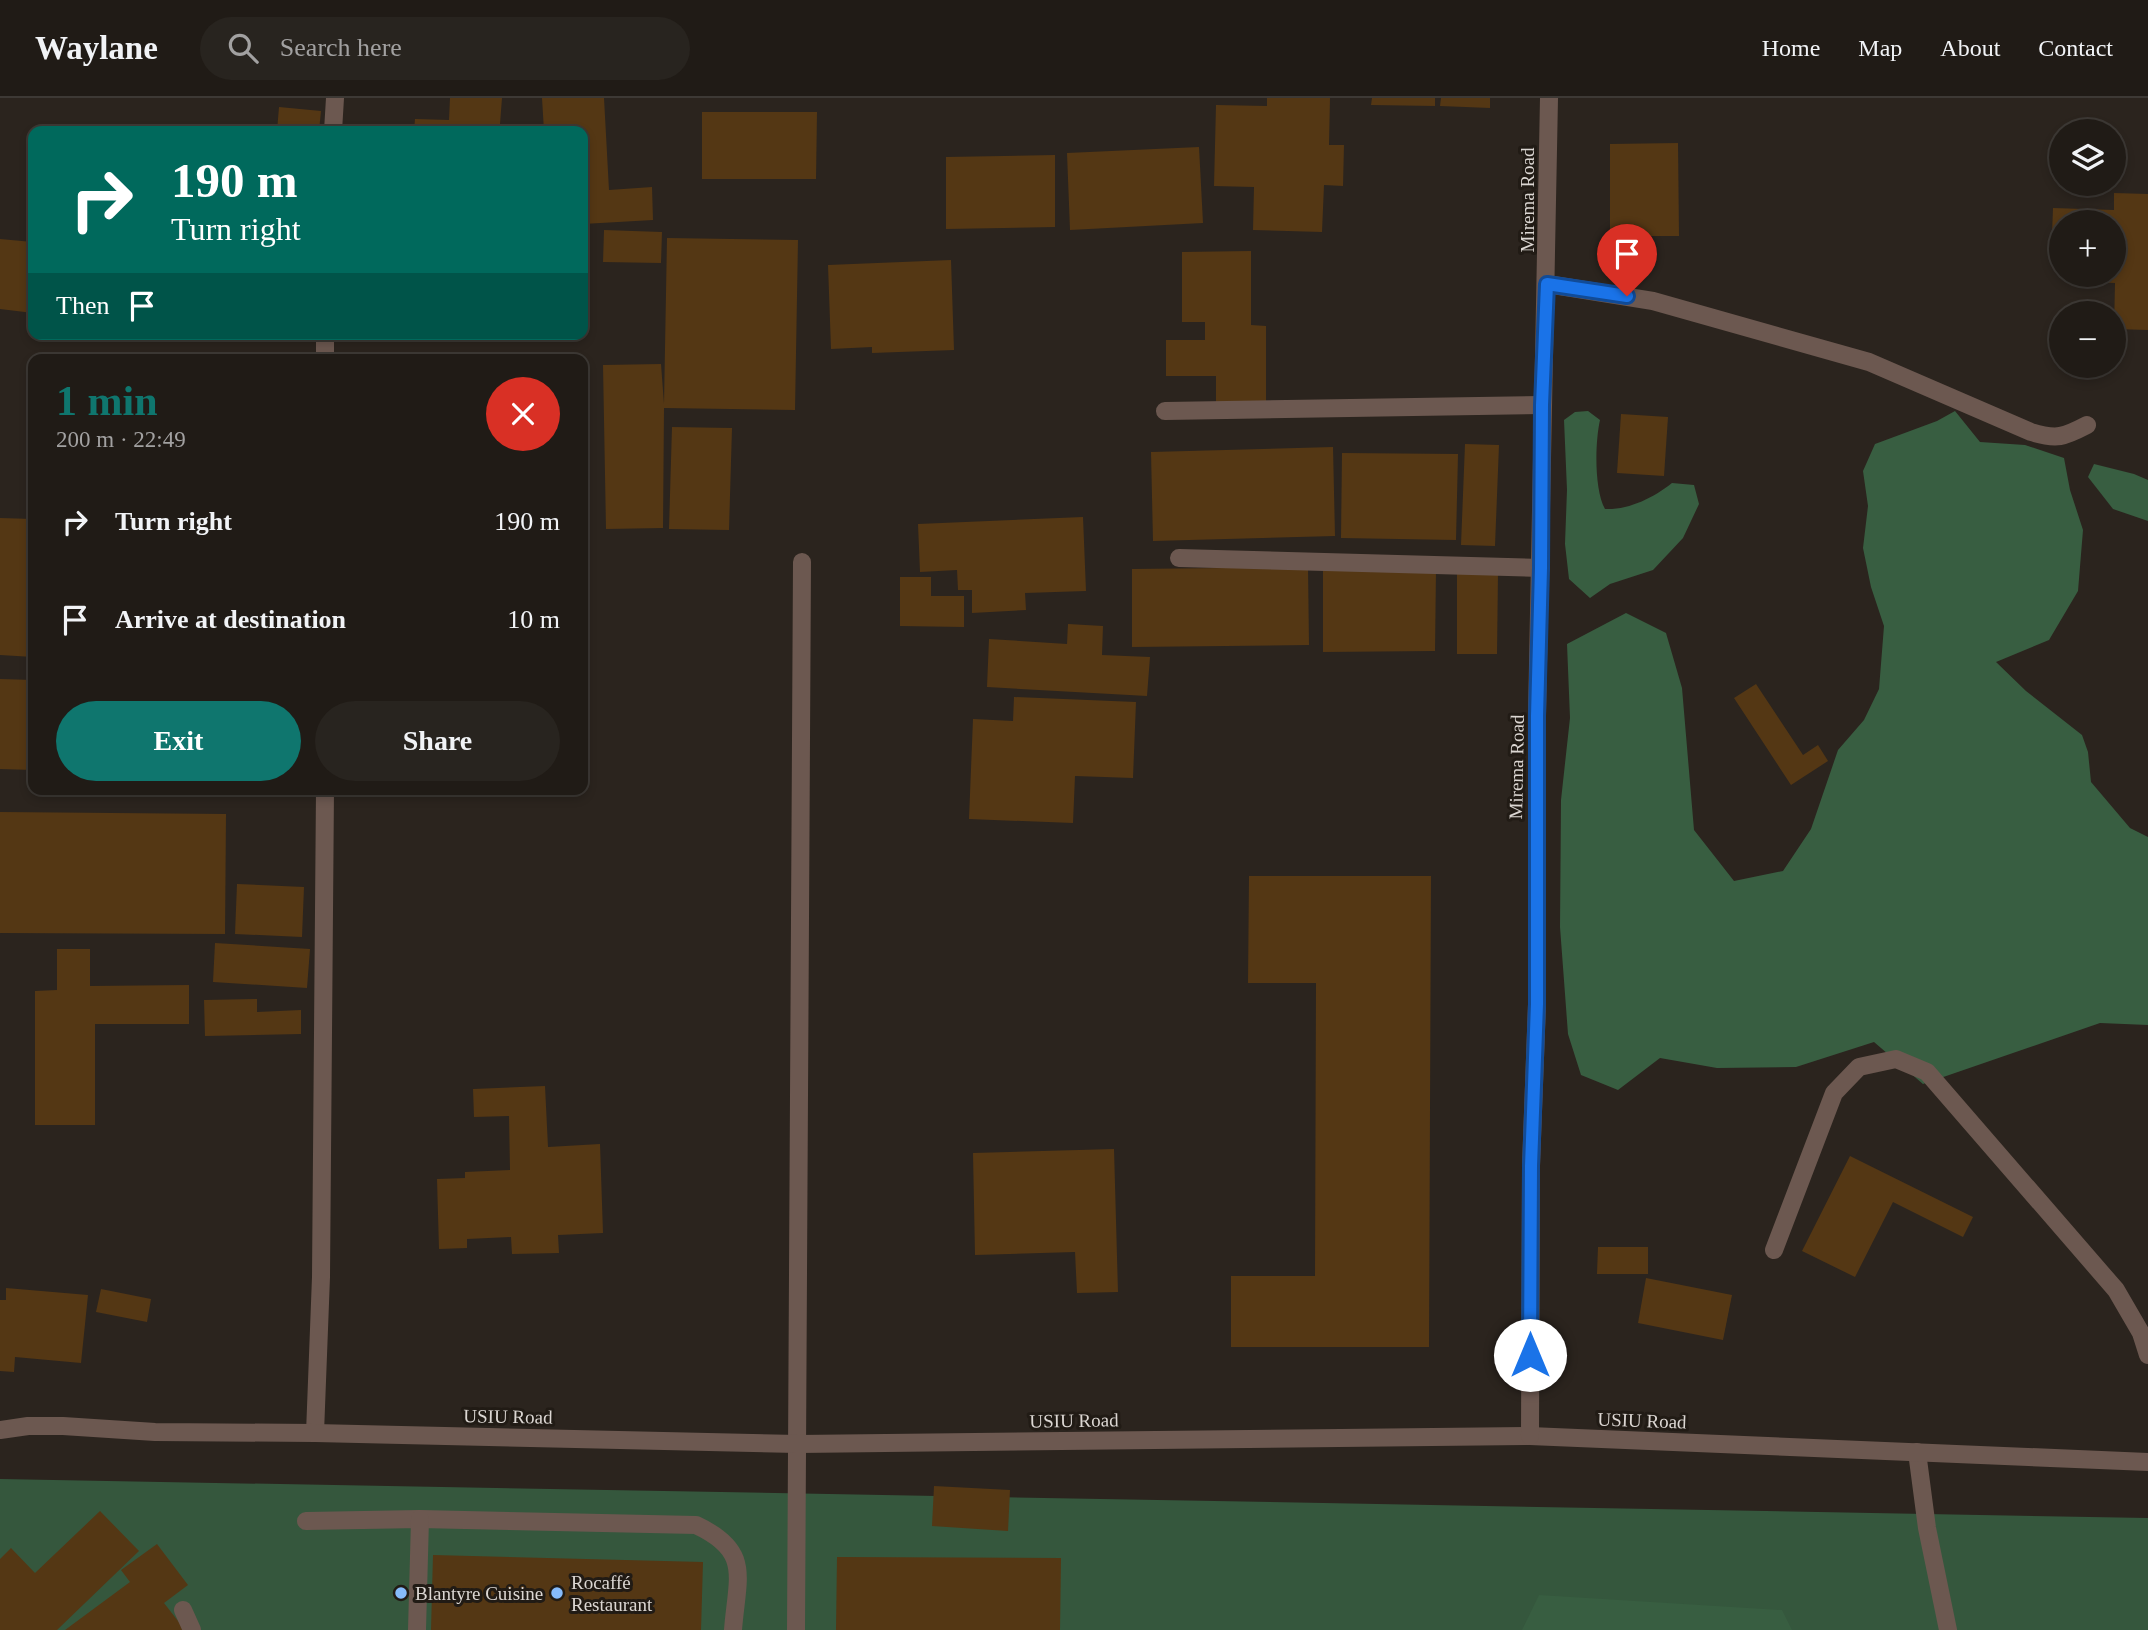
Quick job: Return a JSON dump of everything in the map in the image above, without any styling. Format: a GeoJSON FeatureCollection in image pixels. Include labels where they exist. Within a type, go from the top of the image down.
{"type":"FeatureCollection","features":[{"type":"Feature","properties":{"kind":"street"},"geometry":{"type":"LineString","coordinates":[[333,126],[335,98]]}},
{"type":"Feature","properties":{"kind":"street","name":"Mirema Road"},"geometry":{"type":"LineString","coordinates":[[1530,1436],[1531,1166],[1537,1004],[1537,716],[1549,98]]}},
{"type":"Feature","properties":{"kind":"street"},"geometry":{"type":"LineString","coordinates":[[1547,284],[1653,301],[1869,362],[2031,432],[2051,438],[2066,436],[2087,425]]}},
{"type":"Feature","properties":{"kind":"street"},"geometry":{"type":"LineString","coordinates":[[1165,411],[1542,405]]}},
{"type":"Feature","properties":{"kind":"street"},"geometry":{"type":"LineString","coordinates":[[1179,558],[1541,568]]}},
{"type":"Feature","properties":{"kind":"street"},"geometry":{"type":"LineString","coordinates":[[796,1630],[802,562]]}},
{"type":"Feature","properties":{"kind":"street"},"geometry":{"type":"LineString","coordinates":[[315,1433],[321,1277],[325,795]]}},
{"type":"Feature","properties":{"kind":"street"},"geometry":{"type":"LineString","coordinates":[[1774,1250],[1834,1093],[1859,1067],[1896,1059],[1927,1072],[2116,1290],[2141,1333],[2148,1354]]}},
{"type":"Feature","properties":{"kind":"street","name":"USIU Road"},"geometry":{"type":"LineString","coordinates":[[0,1430],[29,1426],[64,1426],[156,1432],[798,1444],[1530,1436],[2148,1462]]}},
{"type":"Feature","properties":{"kind":"street"},"geometry":{"type":"LineString","coordinates":[[1917,1452],[1927,1528],[1948,1630]]}},
{"type":"Feature","properties":{"kind":"street"},"geometry":{"type":"LineString","coordinates":[[306,1521],[420,1519],[696,1525],[723,1540],[738,1563],[733,1630]]}},
{"type":"Feature","properties":{"kind":"street"},"geometry":{"type":"LineString","coordinates":[[417,1630],[420,1519]]}},
{"type":"Feature","properties":{"kind":"street"},"geometry":{"type":"LineString","coordinates":[[183,1610],[192,1630]]}},
{"type":"Feature","properties":{"kind":"green space"},"geometry":{"type":"Polygon","coordinates":[[[1588,411],[1600,420],[1596,465],[1601,500],[1605,509],[1640,502],[1672,483],[1694,485],[1699,504],[1683,538],[1653,570],[1610,584],[1590,598],[1569,579],[1565,544],[1567,490],[1564,420],[1575,412],[1588,411]]]}},
{"type":"Feature","properties":{"kind":"green space"},"geometry":{"type":"Polygon","coordinates":[[[1955,411],[1980,442],[2025,445],[2064,458],[2070,490],[2083,530],[2078,591],[2049,640],[1996,662],[2026,691],[2082,735],[2088,752],[2091,782],[2130,828],[2148,837],[2148,1025],[2100,1023],[1923,1084],[1874,1042],[1796,1067],[1717,1068],[1660,1058],[1618,1090],[1581,1075],[1568,1034],[1560,927],[1561,800],[1570,718],[1567,644],[1626,613],[1666,633],[1682,688],[1694,830],[1734,881],[1783,871],[1811,829],[1838,750],[1864,720],[1879,689],[1884,626],[1871,587],[1863,548],[1868,506],[1863,471],[1875,444],[1937,421],[1955,411]]]}},
{"type":"Feature","properties":{"kind":"green space"},"geometry":{"type":"Polygon","coordinates":[[[2094,464],[2148,480],[2148,521],[2113,509],[2088,477],[2094,464]]]}},
{"type":"Feature","properties":{"kind":"green space"},"geometry":{"type":"Polygon","coordinates":[[[0,1479],[2148,1518],[2148,1630],[0,1630],[0,1479]]]}},
{"type":"Feature","properties":{"kind":"green space"},"geometry":{"type":"Polygon","coordinates":[[[1539,1595],[1782,1610],[1792,1630],[1522,1630],[1539,1595]]]}},
{"type":"Feature","properties":{"kind":"building"},"geometry":{"type":"Polygon","coordinates":[[[450,98],[502,98],[500,124],[534,126],[414,126],[415,119],[449,120],[450,98]]]}},
{"type":"Feature","properties":{"kind":"building"},"geometry":{"type":"Polygon","coordinates":[[[542,98],[604,98],[609,190],[652,187],[653,220],[588,224],[588,126],[544,126],[542,98]]]}},
{"type":"Feature","properties":{"kind":"building"},"geometry":{"type":"Polygon","coordinates":[[[1267,98],[1330,98],[1329,145],[1344,145],[1343,186],[1324,185],[1322,232],[1253,230],[1254,187],[1214,186],[1216,105],[1267,106],[1267,98]]]}},
{"type":"Feature","properties":{"kind":"building"},"geometry":{"type":"Polygon","coordinates":[[[1372,98],[1435,98],[1435,106],[1371,105],[1372,98]]]}},
{"type":"Feature","properties":{"kind":"building"},"geometry":{"type":"Polygon","coordinates":[[[1441,98],[1490,98],[1490,108],[1440,106],[1441,98]]]}},
{"type":"Feature","properties":{"kind":"building"},"geometry":{"type":"Polygon","coordinates":[[[279,107],[321,111],[320,126],[277,126],[279,107]]]}},
{"type":"Feature","properties":{"kind":"building"},"geometry":{"type":"Polygon","coordinates":[[[702,112],[817,112],[816,179],[702,179],[702,112]]]}},
{"type":"Feature","properties":{"kind":"building"},"geometry":{"type":"Polygon","coordinates":[[[1678,143],[1679,236],[1610,236],[1610,144],[1678,143]]]}},
{"type":"Feature","properties":{"kind":"building"},"geometry":{"type":"Polygon","coordinates":[[[1199,147],[1203,223],[1070,230],[1067,153],[1199,147]]]}},
{"type":"Feature","properties":{"kind":"building"},"geometry":{"type":"Polygon","coordinates":[[[1055,155],[1055,227],[946,229],[946,157],[1055,155]]]}},
{"type":"Feature","properties":{"kind":"building"},"geometry":{"type":"Polygon","coordinates":[[[2148,194],[2148,330],[2126,329],[2126,301],[2115,301],[2115,287],[2126,287],[2126,210],[2114,210],[2114,196],[2148,194]]]}},
{"type":"Feature","properties":{"kind":"building"},"geometry":{"type":"Polygon","coordinates":[[[2053,208],[2114,210],[2053,210],[2053,208]]]}},
{"type":"Feature","properties":{"kind":"building"},"geometry":{"type":"Polygon","coordinates":[[[604,230],[662,232],[661,263],[603,262],[604,230]]]}},
{"type":"Feature","properties":{"kind":"building"},"geometry":{"type":"Polygon","coordinates":[[[667,238],[798,240],[795,410],[664,408],[663,528],[606,529],[603,365],[661,364],[664,404],[667,238]]]}},
{"type":"Feature","properties":{"kind":"building"},"geometry":{"type":"Polygon","coordinates":[[[0,239],[28,242],[28,312],[0,309],[0,239]]]}},
{"type":"Feature","properties":{"kind":"building"},"geometry":{"type":"Polygon","coordinates":[[[1251,251],[1251,325],[1266,326],[1266,403],[1216,403],[1216,376],[1166,376],[1166,340],[1205,340],[1205,322],[1182,322],[1182,252],[1251,251]]]}},
{"type":"Feature","properties":{"kind":"building"},"geometry":{"type":"Polygon","coordinates":[[[951,260],[954,350],[872,353],[872,347],[831,349],[828,265],[951,260]]]}},
{"type":"Feature","properties":{"kind":"building"},"geometry":{"type":"Polygon","coordinates":[[[1621,414],[1668,417],[1664,476],[1617,473],[1621,414]]]}},
{"type":"Feature","properties":{"kind":"building"},"geometry":{"type":"Polygon","coordinates":[[[672,427],[732,428],[729,530],[669,529],[672,427]]]}},
{"type":"Feature","properties":{"kind":"building"},"geometry":{"type":"Polygon","coordinates":[[[1465,444],[1499,445],[1495,546],[1461,545],[1465,444]]]}},
{"type":"Feature","properties":{"kind":"building"},"geometry":{"type":"Polygon","coordinates":[[[1333,447],[1335,536],[1153,541],[1151,452],[1333,447]]]}},
{"type":"Feature","properties":{"kind":"building"},"geometry":{"type":"Polygon","coordinates":[[[1342,453],[1458,454],[1456,540],[1341,538],[1342,453]]]}},
{"type":"Feature","properties":{"kind":"building"},"geometry":{"type":"Polygon","coordinates":[[[1083,517],[1086,591],[1025,593],[1026,610],[972,613],[972,590],[958,590],[957,570],[920,572],[918,524],[1083,517]]]}},
{"type":"Feature","properties":{"kind":"building"},"geometry":{"type":"Polygon","coordinates":[[[0,518],[28,519],[28,657],[0,655],[0,518]]]}},
{"type":"Feature","properties":{"kind":"building"},"geometry":{"type":"Polygon","coordinates":[[[1308,567],[1309,645],[1132,647],[1132,569],[1308,567]]]}},
{"type":"Feature","properties":{"kind":"building"},"geometry":{"type":"Polygon","coordinates":[[[1323,570],[1436,570],[1435,651],[1323,652],[1323,570]]]}},
{"type":"Feature","properties":{"kind":"building"},"geometry":{"type":"Polygon","coordinates":[[[1457,573],[1498,573],[1497,654],[1457,654],[1457,573]]]}},
{"type":"Feature","properties":{"kind":"building"},"geometry":{"type":"Polygon","coordinates":[[[900,577],[931,577],[931,596],[964,596],[964,627],[900,626],[900,577]]]}},
{"type":"Feature","properties":{"kind":"building"},"geometry":{"type":"Polygon","coordinates":[[[1068,624],[1103,626],[1102,655],[1150,657],[1147,696],[987,687],[989,639],[1067,644],[1068,624]]]}},
{"type":"Feature","properties":{"kind":"building"},"geometry":{"type":"Polygon","coordinates":[[[0,679],[28,680],[28,770],[0,769],[0,679]]]}},
{"type":"Feature","properties":{"kind":"building"},"geometry":{"type":"Polygon","coordinates":[[[1756,684],[1803,755],[1818,745],[1828,761],[1791,785],[1734,698],[1756,684]]]}},
{"type":"Feature","properties":{"kind":"building"},"geometry":{"type":"Polygon","coordinates":[[[1014,697],[1136,702],[1133,778],[1075,776],[1073,823],[969,819],[973,719],[1013,721],[1014,697]]]}},
{"type":"Feature","properties":{"kind":"building"},"geometry":{"type":"Polygon","coordinates":[[[0,812],[226,814],[225,934],[0,933],[0,812]]]}},
{"type":"Feature","properties":{"kind":"building"},"geometry":{"type":"Polygon","coordinates":[[[1249,876],[1431,876],[1429,1347],[1231,1347],[1231,1276],[1315,1276],[1316,983],[1248,983],[1249,876]]]}},
{"type":"Feature","properties":{"kind":"building"},"geometry":{"type":"Polygon","coordinates":[[[237,884],[304,887],[302,937],[235,934],[237,884]]]}},
{"type":"Feature","properties":{"kind":"building"},"geometry":{"type":"Polygon","coordinates":[[[215,943],[310,949],[307,988],[213,982],[215,943]]]}},
{"type":"Feature","properties":{"kind":"building"},"geometry":{"type":"Polygon","coordinates":[[[57,949],[90,949],[90,986],[189,985],[189,1024],[95,1024],[95,1125],[35,1125],[35,991],[57,990],[57,949]]]}},
{"type":"Feature","properties":{"kind":"building"},"geometry":{"type":"Polygon","coordinates":[[[257,999],[257,1012],[301,1010],[301,1034],[205,1036],[204,1000],[257,999]]]}},
{"type":"Feature","properties":{"kind":"building"},"geometry":{"type":"Polygon","coordinates":[[[545,1086],[548,1147],[600,1144],[603,1233],[558,1235],[559,1253],[512,1254],[511,1237],[467,1239],[467,1248],[439,1249],[437,1179],[465,1178],[465,1172],[510,1170],[509,1116],[474,1117],[473,1089],[545,1086]]]}},
{"type":"Feature","properties":{"kind":"building"},"geometry":{"type":"Polygon","coordinates":[[[1114,1149],[1118,1292],[1077,1293],[1075,1252],[975,1255],[973,1153],[1114,1149]]]}},
{"type":"Feature","properties":{"kind":"building"},"geometry":{"type":"Polygon","coordinates":[[[1850,1156],[1973,1217],[1963,1237],[1893,1202],[1855,1277],[1802,1251],[1850,1156]]]}},
{"type":"Feature","properties":{"kind":"building"},"geometry":{"type":"Polygon","coordinates":[[[1598,1247],[1648,1247],[1648,1274],[1597,1274],[1598,1247]]]}},
{"type":"Feature","properties":{"kind":"building"},"geometry":{"type":"Polygon","coordinates":[[[1646,1278],[1732,1295],[1723,1340],[1638,1323],[1646,1278]]]}},
{"type":"Feature","properties":{"kind":"building"},"geometry":{"type":"Polygon","coordinates":[[[6,1288],[88,1295],[81,1363],[15,1357],[14,1372],[0,1371],[0,1300],[6,1300],[6,1288]]]}},
{"type":"Feature","properties":{"kind":"building"},"geometry":{"type":"Polygon","coordinates":[[[101,1289],[151,1299],[147,1322],[96,1312],[101,1289]]]}},
{"type":"Feature","properties":{"kind":"building"},"geometry":{"type":"Polygon","coordinates":[[[934,1486],[1010,1490],[1008,1531],[932,1526],[934,1486]]]}},
{"type":"Feature","properties":{"kind":"building"},"geometry":{"type":"Polygon","coordinates":[[[100,1511],[139,1551],[57,1630],[0,1630],[0,1559],[11,1548],[35,1573],[100,1511]]]}},
{"type":"Feature","properties":{"kind":"building"},"geometry":{"type":"Polygon","coordinates":[[[157,1544],[188,1585],[164,1603],[185,1630],[65,1630],[130,1582],[121,1570],[157,1544]]]}},
{"type":"Feature","properties":{"kind":"building"},"geometry":{"type":"Polygon","coordinates":[[[433,1555],[703,1562],[701,1630],[431,1630],[433,1555]]]}},
{"type":"Feature","properties":{"kind":"building"},"geometry":{"type":"Polygon","coordinates":[[[837,1557],[1061,1558],[1060,1630],[836,1630],[837,1557]]]}},
{"type":"Feature","properties":{"kind":"place","name":"Blantyre Cuisine"},"geometry":{"type":"Point","coordinates":[401,1593]}},
{"type":"Feature","properties":{"kind":"place","name":"Rocaffé Restaurant"},"geometry":{"type":"Point","coordinates":[557,1593]}},
{"type":"Feature","properties":{"kind":"route"},"geometry":{"type":"LineString","coordinates":[[1530,1355],[1531,1166],[1537,1004],[1537,716],[1542,405],[1547,284],[1627,296]]}}]}
